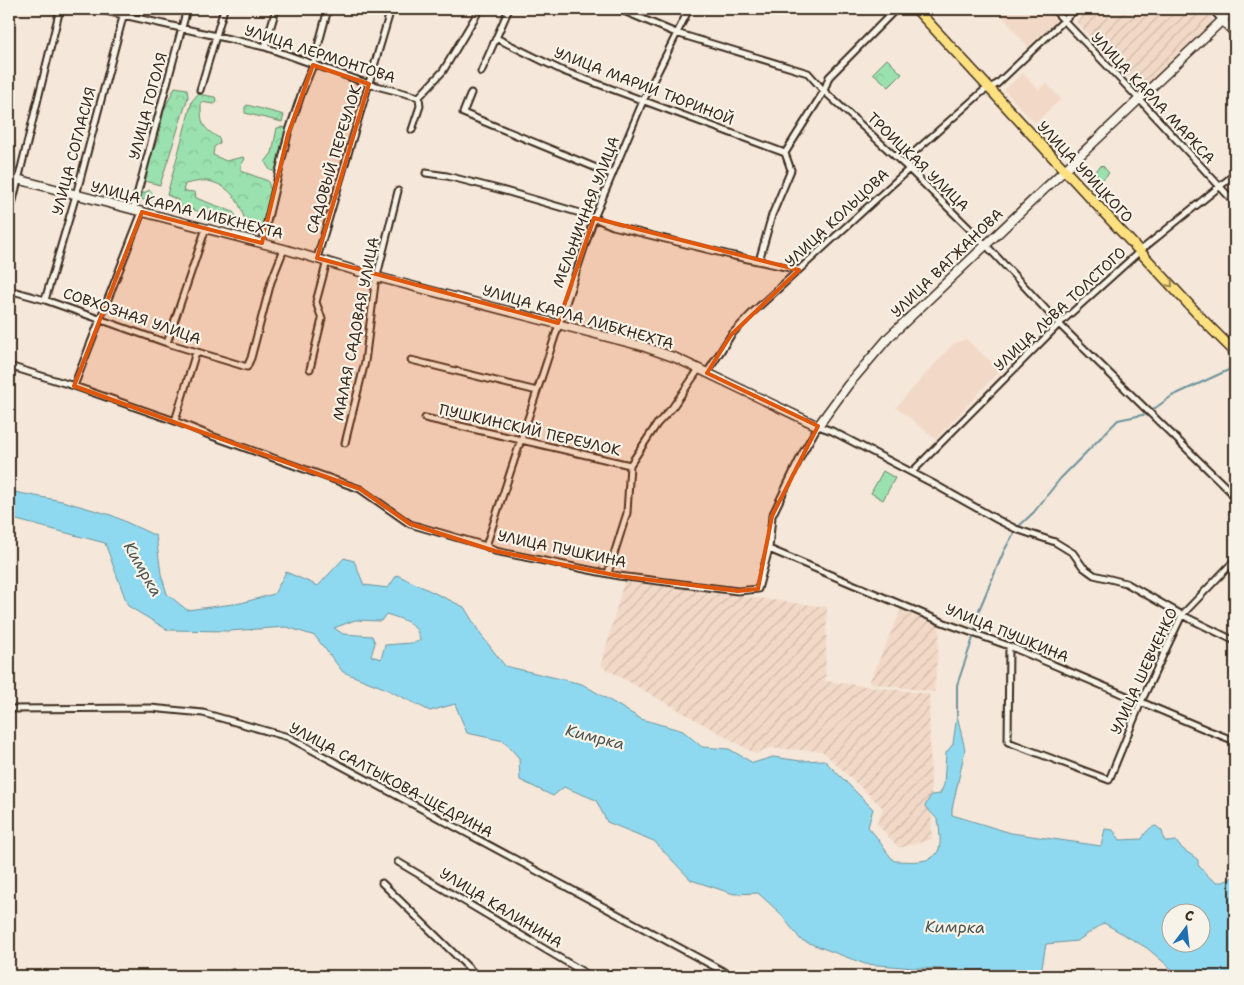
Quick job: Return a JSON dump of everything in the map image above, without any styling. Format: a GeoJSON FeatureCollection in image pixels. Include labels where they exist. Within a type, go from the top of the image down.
{"type":"FeatureCollection","features":[{"type":"Feature","properties":{"kind":"main road","name":"УЛИЦА УРИЦКОГО"},"geometry":{"type":"LineString","coordinates":[[916,9],[1235,352]]}},
{"type":"Feature","properties":{"kind":"street"},"geometry":{"type":"LineString","coordinates":[[9,216],[60,9]]}},
{"type":"Feature","properties":{"kind":"street","name":"УЛИЦА ЛЕРМОНТОВА"},"geometry":{"type":"LineString","coordinates":[[97,9],[265,47],[369,84],[419,97]]}},
{"type":"Feature","properties":{"kind":"street","name":"УЛИЦА СОГЛАСИЯ"},"geometry":{"type":"LineString","coordinates":[[46,300],[126,9]]}},
{"type":"Feature","properties":{"kind":"street","name":"УЛИЦА ГОГОЛЯ"},"geometry":{"type":"LineString","coordinates":[[133,210],[187,9]]}},
{"type":"Feature","properties":{"kind":"street"},"geometry":{"type":"LineString","coordinates":[[200,90],[224,9]]}},
{"type":"Feature","properties":{"kind":"street"},"geometry":{"type":"LineString","coordinates":[[265,47],[276,9]]}},
{"type":"Feature","properties":{"kind":"street"},"geometry":{"type":"LineString","coordinates":[[262,243],[288,134],[313,65],[328,9]]}},
{"type":"Feature","properties":{"kind":"street","name":"САДОВЫЙ ПЕРЕУЛОК"},"geometry":{"type":"LineString","coordinates":[[317,258],[391,9]]}},
{"type":"Feature","properties":{"kind":"street"},"geometry":{"type":"LineString","coordinates":[[412,130],[420,106],[419,97],[442,71],[480,9]]}},
{"type":"Feature","properties":{"kind":"street"},"geometry":{"type":"LineString","coordinates":[[481,72],[510,9]]}},
{"type":"Feature","properties":{"kind":"street","name":"ТРОИЦКАЯ УЛИЦА"},"geometry":{"type":"LineString","coordinates":[[619,9],[676,33],[808,73],[824,91],[909,169],[985,244],[1059,324],[1235,496]]}},
{"type":"Feature","properties":{"kind":"street","name":"МЕЛЬНИЧНАЯ УЛИЦА"},"geometry":{"type":"LineString","coordinates":[[486,546],[594,218],[643,101],[689,9]]}},
{"type":"Feature","properties":{"kind":"street"},"geometry":{"type":"LineString","coordinates":[[759,261],[772,215],[791,170],[785,153],[824,91],[829,77],[896,9]]}},
{"type":"Feature","properties":{"kind":"street","name":"УЛИЦА КАРЛА МАРКСА"},"geometry":{"type":"LineString","coordinates":[[1053,9],[1235,203]]}},
{"type":"Feature","properties":{"kind":"street","name":"УЛИЦА КОЛЬЦОВА"},"geometry":{"type":"LineString","coordinates":[[707,373],[731,335],[754,311],[909,169],[909,158],[912,154],[982,92],[997,84],[1076,9]]}},
{"type":"Feature","properties":{"kind":"street"},"geometry":{"type":"LineString","coordinates":[[1212,9],[1235,33]]}},
{"type":"Feature","properties":{"kind":"street","name":"УЛИЦА ВАГЖАНОВА"},"geometry":{"type":"LineString","coordinates":[[758,589],[768,549],[772,516],[802,454],[818,426],[848,385],[889,337],[1234,9]]}},
{"type":"Feature","properties":{"kind":"street","name":"УЛИЦА МАРИИ ТЮРИНОЙ"},"geometry":{"type":"LineString","coordinates":[[496,38],[563,71],[785,153]]}},
{"type":"Feature","properties":{"kind":"street"},"geometry":{"type":"LineString","coordinates":[[471,92],[463,113],[611,174]]}},
{"type":"Feature","properties":{"kind":"street"},"geometry":{"type":"LineString","coordinates":[[426,173],[498,189],[594,218],[613,226],[799,270]]}},
{"type":"Feature","properties":{"kind":"street","name":"УЛИЦА ЛЬВА ТОЛСТОГО"},"geometry":{"type":"LineString","coordinates":[[912,472],[1059,324],[1140,251],[1235,174]]}},
{"type":"Feature","properties":{"kind":"street","name":"УЛИЦА КАРЛА ЛИБКНЕХТА"},"geometry":{"type":"LineString","coordinates":[[9,176],[642,346],[707,373],[832,431],[912,472],[998,520],[1016,529],[1054,542],[1073,553],[1083,567],[1094,575],[1126,583],[1182,615],[1235,641]]}},
{"type":"Feature","properties":{"kind":"street","name":"МАЛАЯ САДОВАЯ УЛИЦА"},"geometry":{"type":"LineString","coordinates":[[345,443],[365,362],[377,276],[398,191]]}},
{"type":"Feature","properties":{"kind":"street"},"geometry":{"type":"LineString","coordinates":[[74,386],[142,212]]}},
{"type":"Feature","properties":{"kind":"street"},"geometry":{"type":"LineString","coordinates":[[167,343],[206,228]]}},
{"type":"Feature","properties":{"kind":"street","name":"СОВХОЗНАЯ УЛИЦА"},"geometry":{"type":"LineString","coordinates":[[9,290],[46,300],[167,343],[247,367],[271,282],[284,249]]}},
{"type":"Feature","properties":{"kind":"street"},"geometry":{"type":"LineString","coordinates":[[310,369],[322,319],[316,302],[327,261]]}},
{"type":"Feature","properties":{"kind":"street"},"geometry":{"type":"LineString","coordinates":[[175,421],[196,352]]}},
{"type":"Feature","properties":{"kind":"street"},"geometry":{"type":"LineString","coordinates":[[412,360],[537,391]]}},
{"type":"Feature","properties":{"kind":"street","name":"УЛИЦА ПУШКИНА"},"geometry":{"type":"LineString","coordinates":[[9,366],[175,421],[360,489],[410,524],[486,546],[495,551],[608,573],[738,591],[758,589]]}},
{"type":"Feature","properties":{"kind":"street"},"geometry":{"type":"LineString","coordinates":[[608,573],[627,513],[630,465],[657,424],[672,408],[698,369]]}},
{"type":"Feature","properties":{"kind":"street","name":"ПУШКИНСКИЙ ПЕРЕУЛОК"},"geometry":{"type":"LineString","coordinates":[[425,418],[630,465]]}},
{"type":"Feature","properties":{"kind":"street","name":"УЛИЦА ПУШКИНА"},"geometry":{"type":"LineString","coordinates":[[768,549],[945,623],[1009,646],[1235,741]]}},
{"type":"Feature","properties":{"kind":"street","name":"УЛИЦА ШЕВЧЕНКО"},"geometry":{"type":"LineString","coordinates":[[1009,646],[1008,742],[1108,780],[1140,702],[1182,615],[1235,560]]}},
{"type":"Feature","properties":{"kind":"street","name":"УЛИЦА САЛТЫКОВА-ЩЕДРИНА"},"geometry":{"type":"LineString","coordinates":[[9,709],[150,708],[203,713],[288,737],[732,976]]}},
{"type":"Feature","properties":{"kind":"street","name":"УЛИЦА КАЛИНИНА"},"geometry":{"type":"LineString","coordinates":[[398,862],[590,976]]}},
{"type":"Feature","properties":{"kind":"street"},"geometry":{"type":"LineString","coordinates":[[382,882],[476,976]]}},
{"type":"Feature","properties":{"kind":"highlighted area"},"geometry":{"type":"Polygon","coordinates":[[[313,65],[369,84],[317,258],[558,323],[594,218],[799,270],[731,335],[707,373],[818,426],[772,516],[758,589],[738,591],[619,576],[495,551],[410,524],[360,489],[74,386],[142,212],[262,243],[288,134],[313,65]]]}},
{"type":"Feature","properties":{"kind":"shaded area"},"geometry":{"type":"Polygon","coordinates":[[[1001,9],[1047,9],[1057,20],[1028,47],[998,11],[1001,9]]]}},
{"type":"Feature","properties":{"kind":"shaded area"},"geometry":{"type":"Polygon","coordinates":[[[1089,9],[1203,9],[1216,23],[1142,93],[1076,21],[1089,9]]]}},
{"type":"Feature","properties":{"kind":"shaded area"},"geometry":{"type":"Polygon","coordinates":[[[1023,73],[1039,90],[1046,83],[1061,99],[1035,123],[1004,90],[1023,73]]]}},
{"type":"Feature","properties":{"kind":"shaded area"},"geometry":{"type":"Polygon","coordinates":[[[966,339],[1000,370],[936,439],[896,407],[953,344],[966,339]]]}},
{"type":"Feature","properties":{"kind":"shaded area"},"geometry":{"type":"Polygon","coordinates":[[[624,581],[827,607],[825,681],[929,694],[932,839],[899,848],[877,824],[883,808],[822,751],[767,748],[756,754],[601,666],[624,581]]]}},
{"type":"Feature","properties":{"kind":"shaded area"},"geometry":{"type":"Polygon","coordinates":[[[901,610],[940,626],[934,692],[869,683],[901,610]]]}},
{"type":"Feature","properties":{"kind":"green space"},"geometry":{"type":"Polygon","coordinates":[[[887,59],[902,74],[889,87],[873,73],[887,59]]]}},
{"type":"Feature","properties":{"kind":"green space"},"geometry":{"type":"Polygon","coordinates":[[[175,87],[187,89],[188,97],[160,185],[145,181],[144,174],[158,138],[164,110],[175,87]]]}},
{"type":"Feature","properties":{"kind":"green space"},"geometry":{"type":"Polygon","coordinates":[[[198,94],[215,97],[217,102],[214,104],[201,102],[203,124],[219,138],[220,143],[214,147],[213,155],[226,161],[243,157],[245,159],[241,165],[241,171],[268,181],[271,191],[264,226],[259,228],[244,218],[232,194],[215,183],[199,181],[185,184],[183,191],[195,192],[196,198],[233,212],[238,219],[233,222],[178,205],[178,200],[167,195],[192,101],[198,94]]]}},
{"type":"Feature","properties":{"kind":"green space"},"geometry":{"type":"Polygon","coordinates":[[[247,105],[284,115],[282,122],[245,113],[247,105]]]}},
{"type":"Feature","properties":{"kind":"green space"},"geometry":{"type":"Polygon","coordinates":[[[277,128],[287,129],[276,172],[270,170],[265,162],[272,153],[277,128]]]}},
{"type":"Feature","properties":{"kind":"green space"},"geometry":{"type":"Polygon","coordinates":[[[1102,165],[1109,173],[1095,187],[1087,179],[1102,165]]]}},
{"type":"Feature","properties":{"kind":"green space"},"geometry":{"type":"Polygon","coordinates":[[[150,190],[155,197],[150,202],[141,199],[141,194],[150,190]]]}},
{"type":"Feature","properties":{"kind":"green space"},"geometry":{"type":"Polygon","coordinates":[[[883,471],[895,478],[883,500],[871,493],[883,471]]]}},
{"type":"Feature","properties":{"kind":"water","name":"Кимрка"},"geometry":{"type":"Polygon","coordinates":[[[9,491],[62,501],[111,515],[156,536],[161,574],[167,594],[187,610],[241,603],[274,594],[286,572],[318,586],[344,558],[354,561],[364,585],[388,588],[397,575],[464,607],[481,635],[505,666],[582,684],[641,719],[683,731],[702,747],[729,749],[753,763],[773,757],[801,761],[824,760],[873,809],[868,827],[894,861],[926,860],[932,858],[937,853],[940,846],[939,823],[925,806],[931,795],[940,794],[944,785],[946,753],[953,744],[957,715],[965,750],[952,815],[1011,833],[1101,846],[1105,829],[1113,830],[1120,840],[1142,839],[1151,828],[1156,826],[1162,831],[1164,840],[1168,842],[1176,841],[1198,860],[1198,865],[1215,881],[1223,882],[1235,875],[1235,976],[1185,976],[1174,971],[1147,948],[1104,923],[1077,941],[1046,944],[1041,972],[916,968],[865,964],[801,940],[779,912],[758,893],[734,894],[691,880],[654,841],[607,822],[596,800],[564,787],[553,796],[520,780],[519,758],[504,741],[467,733],[455,704],[430,711],[384,688],[343,672],[315,636],[287,627],[228,631],[168,630],[128,606],[105,543],[9,518],[9,491]],[[386,614],[381,621],[355,620],[334,628],[343,634],[372,636],[375,643],[371,656],[381,659],[385,645],[420,641],[416,629],[403,620],[386,614]]]}},
{"type":"Feature","properties":{"kind":"waterway"},"geometry":{"type":"LineString","coordinates":[[1151,411],[1172,396],[1235,367]]}},
{"type":"Feature","properties":{"kind":"waterway"},"geometry":{"type":"LineString","coordinates":[[975,629],[979,610],[1004,551],[1016,529],[1034,512],[1060,479],[1118,420],[1147,414]]}},
{"type":"Feature","properties":{"kind":"waterway"},"geometry":{"type":"LineString","coordinates":[[957,715],[957,685],[973,638]]}}]}
